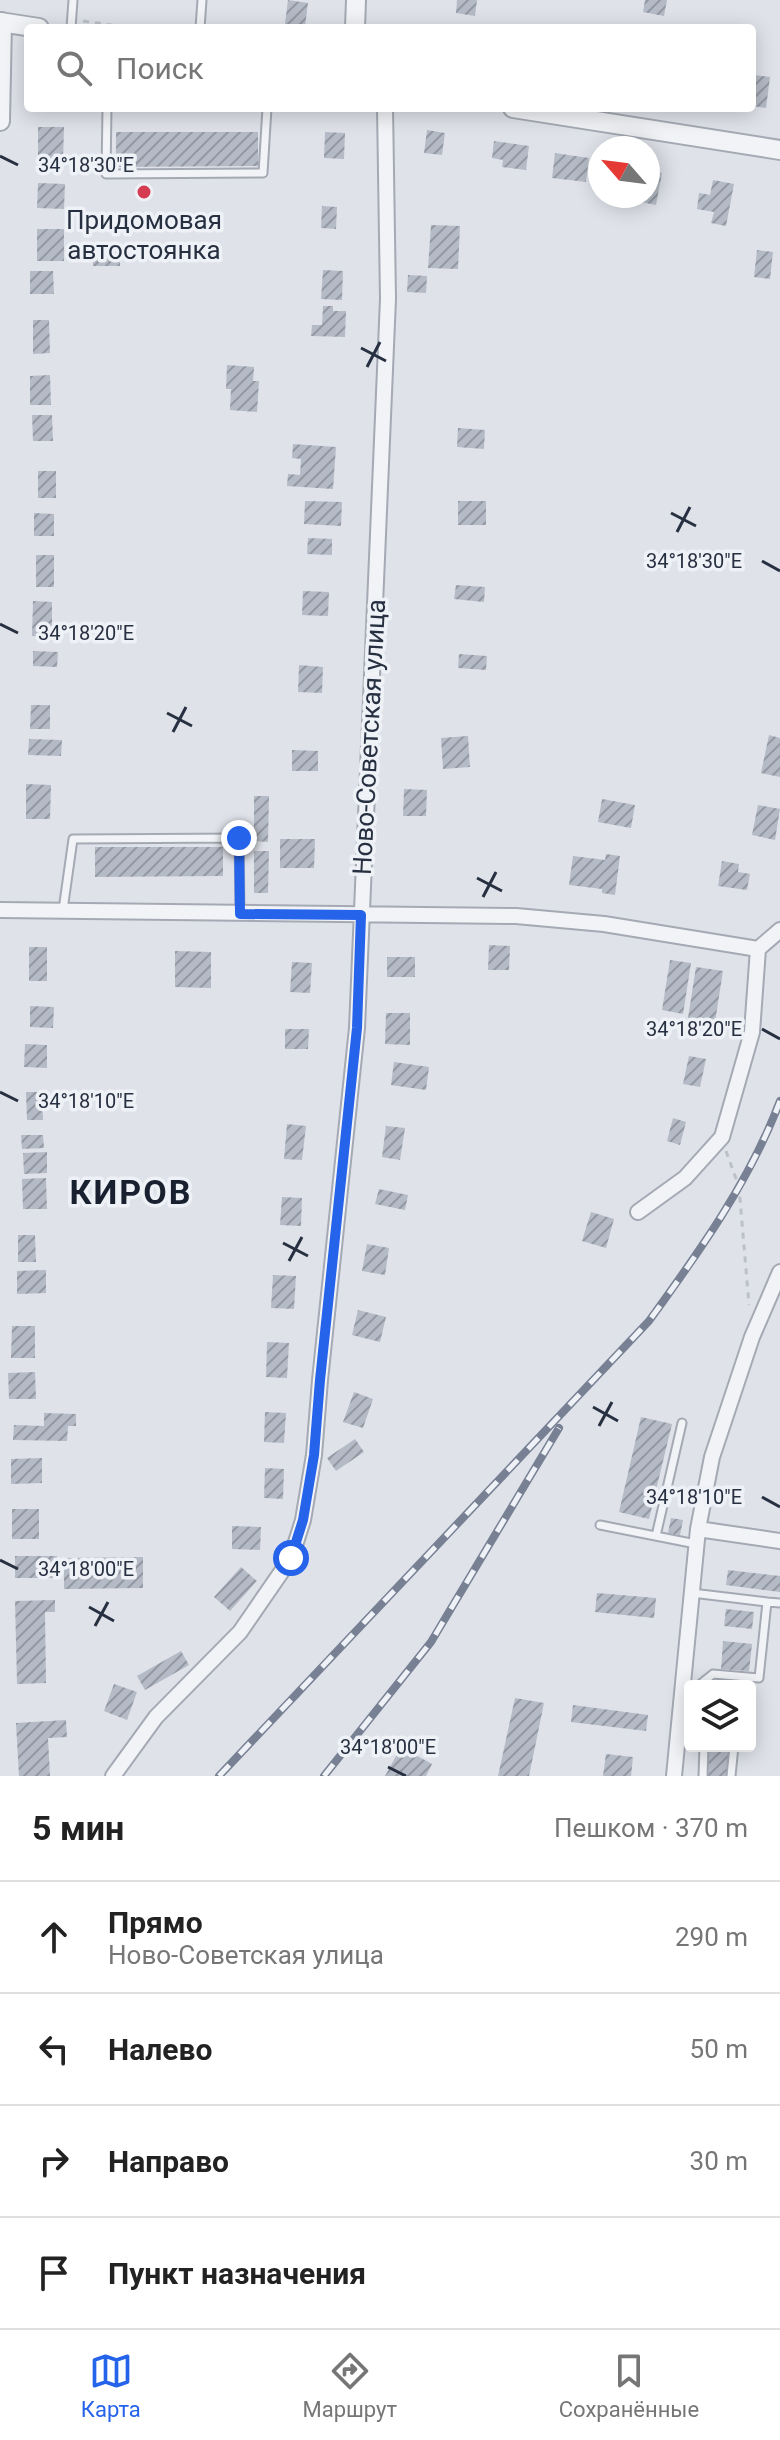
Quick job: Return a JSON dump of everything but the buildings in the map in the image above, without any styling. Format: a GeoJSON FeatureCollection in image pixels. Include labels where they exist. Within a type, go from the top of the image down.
{"type":"FeatureCollection","features":[{"type":"Feature","properties":{"kind":"street"},"geometry":{"type":"LineString","coordinates":[[355,24],[356,0]]}},
{"type":"Feature","properties":{"kind":"street"},"geometry":{"type":"LineString","coordinates":[[0,121],[1,22],[24,26]]}},
{"type":"Feature","properties":{"kind":"street","name":"Ново-Советская улица"},"geometry":{"type":"LineString","coordinates":[[113,1776],[156,1717],[240,1632],[291,1558],[303,1520],[314,1455],[357,1028],[388,299],[385,112]]}},
{"type":"Feature","properties":{"kind":"street"},"geometry":{"type":"LineString","coordinates":[[538,112],[780,150]]}},
{"type":"Feature","properties":{"kind":"street"},"geometry":{"type":"LineString","coordinates":[[0,910],[516,916],[604,924],[758,949]]}},
{"type":"Feature","properties":{"kind":"street"},"geometry":{"type":"LineString","coordinates":[[638,1212],[685,1178],[722,1137],[752,1032],[758,949],[780,930]]}},
{"type":"Feature","properties":{"kind":"street"},"geometry":{"type":"LineString","coordinates":[[686,1680],[696,1544],[712,1457],[752,1337],[780,1272]]}},
{"type":"Feature","properties":{"kind":"street"},"geometry":{"type":"LineString","coordinates":[[698,1529],[780,1541]]}},
{"type":"Feature","properties":{"kind":"street"},"geometry":{"type":"LineString","coordinates":[[674,1776],[684,1726]]}},
{"type":"Feature","properties":{"kind":"lane"},"geometry":{"type":"LineString","coordinates":[[71,24],[73,0]]}},
{"type":"Feature","properties":{"kind":"lane"},"geometry":{"type":"LineString","coordinates":[[200,24],[202,0]]}},
{"type":"Feature","properties":{"kind":"lane"},"geometry":{"type":"LineString","coordinates":[[107,112],[106,174],[263,173],[267,112]]}},
{"type":"Feature","properties":{"kind":"lane"},"geometry":{"type":"LineString","coordinates":[[63,910],[73,839],[239,838],[240,914]]}},
{"type":"Feature","properties":{"kind":"lane"},"geometry":{"type":"LineString","coordinates":[[656,1536],[682,1423]]}},
{"type":"Feature","properties":{"kind":"lane"},"geometry":{"type":"LineString","coordinates":[[600,1525],[696,1544]]}},
{"type":"Feature","properties":{"kind":"lane"},"geometry":{"type":"LineString","coordinates":[[691,1593],[780,1603]]}},
{"type":"Feature","properties":{"kind":"lane"},"geometry":{"type":"LineString","coordinates":[[706,1680],[713,1674],[759,1678],[767,1602]]}},
{"type":"Feature","properties":{"kind":"lane"},"geometry":{"type":"LineString","coordinates":[[703,1776],[704,1752]]}},
{"type":"Feature","properties":{"kind":"lane"},"geometry":{"type":"LineString","coordinates":[[731,1776],[733,1752]]}},
{"type":"Feature","properties":{"kind":"path"},"geometry":{"type":"LineString","coordinates":[[722,1137],[739,1187],[750,1307]]}},
{"type":"Feature","properties":{"kind":"railway"},"geometry":{"type":"LineString","coordinates":[[219,1776],[649,1321],[739,1188],[780,1101]]}},
{"type":"Feature","properties":{"kind":"railway"},"geometry":{"type":"LineString","coordinates":[[324,1776],[431,1642],[559,1428]]}},
{"type":"Feature","properties":{"kind":"place","name":"Придомовая автостоянка"},"geometry":{"type":"Point","coordinates":[144,192]}},
{"type":"Feature","properties":{"kind":"district","name":"КИРОВ"},"geometry":{"type":"Point","coordinates":[131,1192]}},
{"type":"Feature","properties":{"kind":"route"},"geometry":{"type":"LineString","coordinates":[[239,838],[240,914],[361,915],[357,1028],[314,1455],[303,1520],[291,1558]]}}]}
